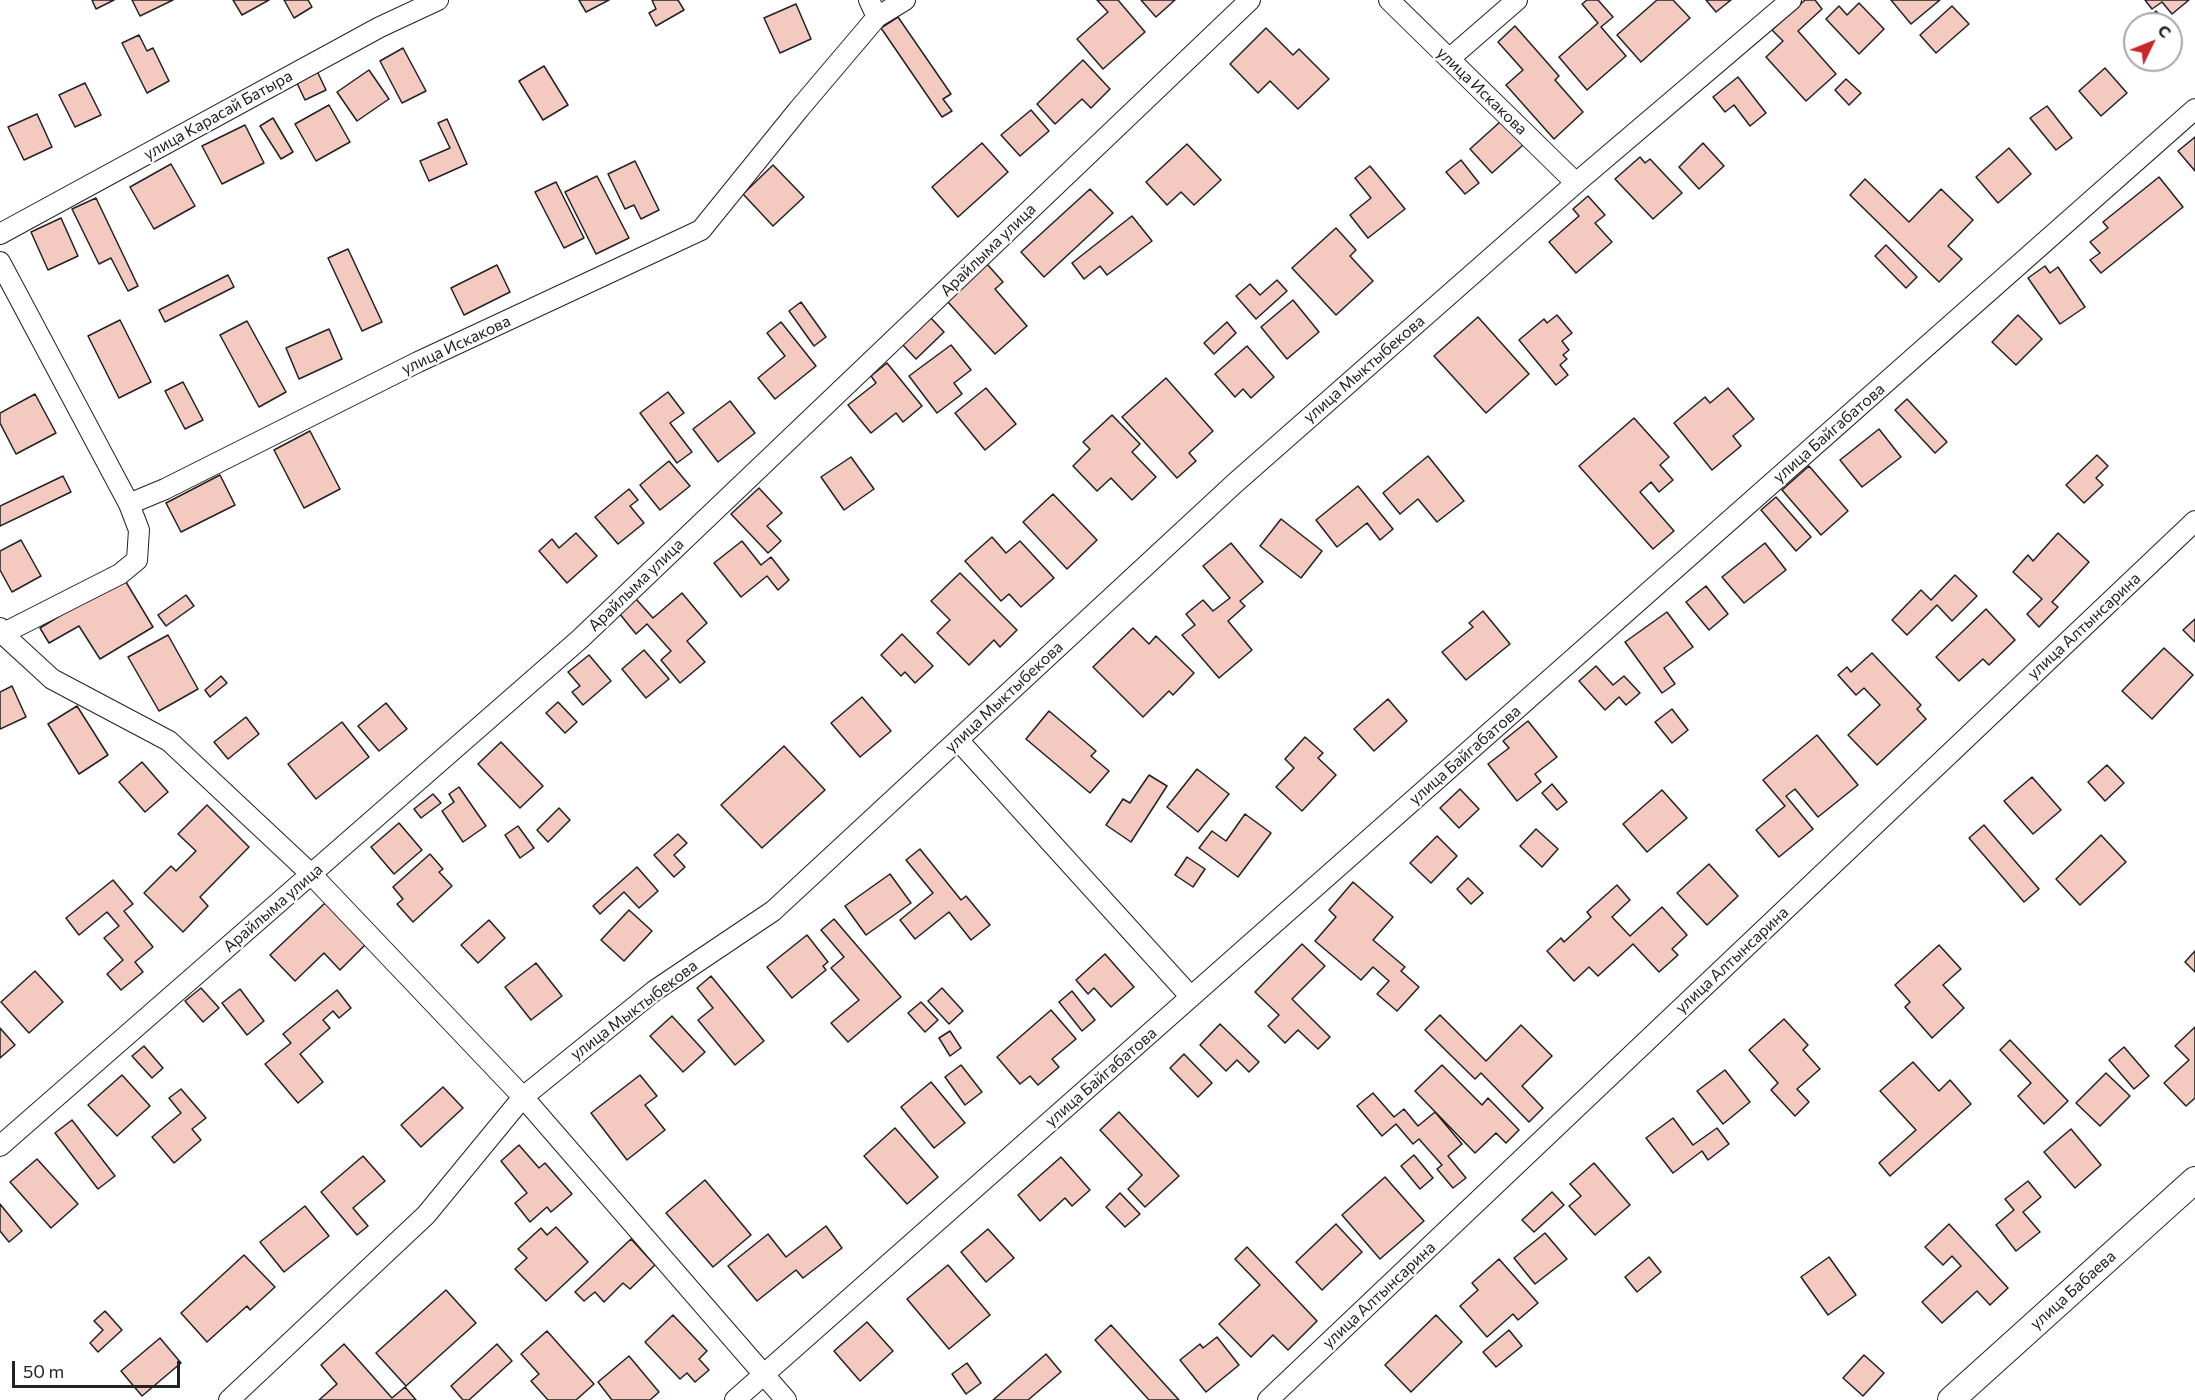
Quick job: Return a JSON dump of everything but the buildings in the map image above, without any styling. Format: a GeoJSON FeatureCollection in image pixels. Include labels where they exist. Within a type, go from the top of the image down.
{"type":"FeatureCollection","features":[{"type":"Feature","properties":{"kind":"street","name":"улица Карасай Батыра"},"geometry":{"type":"LineString","coordinates":[[0,234],[380,27],[438,0]]}},
{"type":"Feature","properties":{"kind":"street","name":"улица Искакова"},"geometry":{"type":"LineString","coordinates":[[129,504],[165,489],[418,362],[701,230],[799,109],[873,9],[905,0]]}},
{"type":"Feature","properties":{"kind":"street","name":"Арайлыма улица"},"geometry":{"type":"LineString","coordinates":[[0,1146],[580,639],[1250,0]]}},
{"type":"Feature","properties":{"kind":"street","name":"улица Искакова"},"geometry":{"type":"LineString","coordinates":[[1389,0],[1576,183]]}},
{"type":"Feature","properties":{"kind":"street"},"geometry":{"type":"LineString","coordinates":[[1449,59],[1517,0]]}},
{"type":"Feature","properties":{"kind":"street","name":"улица Мыктыбекова"},"geometry":{"type":"LineString","coordinates":[[229,1400],[426,1215],[523,1097],[654,991],[773,911],[1234,484],[1576,183],[1791,0]]}},
{"type":"Feature","properties":{"kind":"street","name":"улица Байгабатова"},"geometry":{"type":"LineString","coordinates":[[735,1400],[2195,109]]}},
{"type":"Feature","properties":{"kind":"street"},"geometry":{"type":"LineString","coordinates":[[0,262],[129,504],[139,530],[137,560],[120,574],[1,632],[52,679],[169,741],[311,874],[523,1097],[786,1400]]}},
{"type":"Feature","properties":{"kind":"street","name":"улица Алтынсарина"},"geometry":{"type":"LineString","coordinates":[[1268,1400],[2195,521]]}},
{"type":"Feature","properties":{"kind":"street"},"geometry":{"type":"LineString","coordinates":[[958,740],[1191,997]]}},
{"type":"Feature","properties":{"kind":"street","name":"улица Бабаева"},"geometry":{"type":"LineString","coordinates":[[1951,1400],[2195,1180]]}}]}
